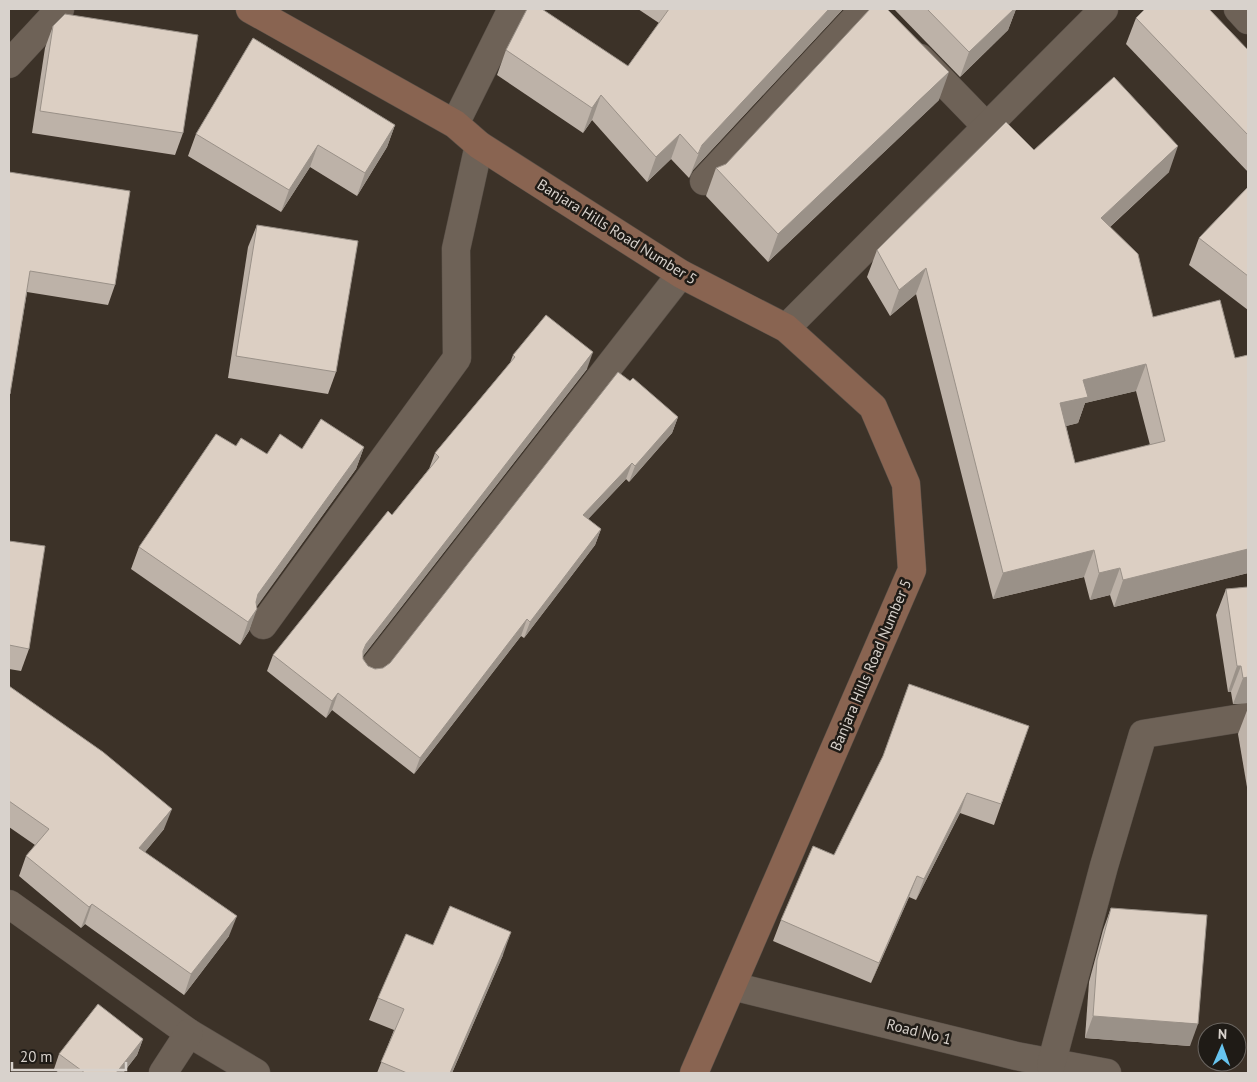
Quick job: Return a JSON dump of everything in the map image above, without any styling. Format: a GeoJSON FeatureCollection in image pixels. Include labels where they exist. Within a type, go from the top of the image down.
{"type":"FeatureCollection","features":[{"type":"Feature","properties":{"kind":"street"},"geometry":{"type":"LineString","coordinates":[[9,64],[60,9]]}},
{"type":"Feature","properties":{"kind":"street","name":"Banjara Hills Road Number 5"},"geometry":{"type":"LineString","coordinates":[[250,9],[455,124],[479,145],[681,274],[786,328],[873,407],[906,484],[912,570],[694,1073]]}},
{"type":"Feature","properties":{"kind":"street"},"geometry":{"type":"LineString","coordinates":[[455,124],[512,9]]}},
{"type":"Feature","properties":{"kind":"street"},"geometry":{"type":"LineString","coordinates":[[786,328],[1104,9]]}},
{"type":"Feature","properties":{"kind":"street"},"geometry":{"type":"LineString","coordinates":[[1238,9],[1248,20]]}},
{"type":"Feature","properties":{"kind":"street"},"geometry":{"type":"LineString","coordinates":[[704,181],[874,13]]}},
{"type":"Feature","properties":{"kind":"street"},"geometry":{"type":"LineString","coordinates":[[904,42],[987,127]]}},
{"type":"Feature","properties":{"kind":"street"},"geometry":{"type":"LineString","coordinates":[[263,625],[457,358],[456,249],[479,145]]}},
{"type":"Feature","properties":{"kind":"street"},"geometry":{"type":"LineString","coordinates":[[372,670],[681,274]]}},
{"type":"Feature","properties":{"kind":"street"},"geometry":{"type":"LineString","coordinates":[[1051,1064],[1101,876],[1143,734],[1248,717]]}},
{"type":"Feature","properties":{"kind":"street"},"geometry":{"type":"LineString","coordinates":[[9,904],[189,1033],[256,1073]]}},
{"type":"Feature","properties":{"kind":"street","name":"Road No 1"},"geometry":{"type":"LineString","coordinates":[[732,986],[1051,1064],[1107,1073]]}},
{"type":"Feature","properties":{"kind":"street"},"geometry":{"type":"LineString","coordinates":[[163,1073],[189,1033]]}},
{"type":"Feature","properties":{"kind":"building"},"geometry":{"type":"Polygon","coordinates":[[[527,9],[542,9],[628,66],[669,9],[829,9],[702,145],[698,154],[680,134],[656,157],[601,95],[592,108],[506,50],[527,9]]]}},
{"type":"Feature","properties":{"kind":"building"},"geometry":{"type":"Polygon","coordinates":[[[870,9],[887,9],[949,72],[778,234],[716,168],[726,164],[870,9]]]}},
{"type":"Feature","properties":{"kind":"building"},"geometry":{"type":"Polygon","coordinates":[[[927,9],[1014,9],[969,52],[927,9]]]}},
{"type":"Feature","properties":{"kind":"building"},"geometry":{"type":"Polygon","coordinates":[[[1145,9],[1209,9],[1248,50],[1248,135],[1136,18],[1145,9]]]}},
{"type":"Feature","properties":{"kind":"building"},"geometry":{"type":"Polygon","coordinates":[[[65,14],[198,35],[183,133],[40,111],[53,26],[65,14]]]}},
{"type":"Feature","properties":{"kind":"building"},"geometry":{"type":"Polygon","coordinates":[[[253,38],[395,125],[365,173],[318,145],[289,190],[196,134],[253,38]]]}},
{"type":"Feature","properties":{"kind":"building"},"geometry":{"type":"Polygon","coordinates":[[[1114,77],[1178,146],[1101,218],[1138,254],[1153,317],[1220,300],[1235,358],[1248,355],[1248,549],[1123,580],[1120,568],[1099,573],[1094,550],[1003,573],[926,268],[899,290],[877,250],[1006,122],[1034,150],[1114,77]],[[1146,364],[1083,380],[1088,397],[1060,403],[1075,463],[1165,441],[1146,364]]]}},
{"type":"Feature","properties":{"kind":"building"},"geometry":{"type":"Polygon","coordinates":[[[9,172],[130,191],[115,285],[30,271],[10,394],[9,394],[9,172]]]}},
{"type":"Feature","properties":{"kind":"building"},"geometry":{"type":"Polygon","coordinates":[[[1248,187],[1248,276],[1199,238],[1248,187]]]}},
{"type":"Feature","properties":{"kind":"building"},"geometry":{"type":"Polygon","coordinates":[[[257,225],[358,241],[336,372],[236,356],[257,225]]]}},
{"type":"Feature","properties":{"kind":"building"},"geometry":{"type":"Polygon","coordinates":[[[546,315],[593,352],[366,644],[363,651],[363,659],[368,666],[375,669],[383,668],[390,663],[618,372],[630,381],[633,378],[678,417],[635,466],[632,463],[583,515],[601,529],[530,622],[527,619],[420,758],[338,693],[332,701],[273,655],[388,511],[392,515],[439,457],[435,453],[515,357],[513,355],[546,315]]]}},
{"type":"Feature","properties":{"kind":"building"},"geometry":{"type":"Polygon","coordinates":[[[321,419],[364,447],[258,594],[257,609],[248,622],[139,547],[216,434],[236,446],[241,438],[267,454],[280,434],[302,449],[321,419]]]}},
{"type":"Feature","properties":{"kind":"building"},"geometry":{"type":"Polygon","coordinates":[[[9,541],[45,546],[29,649],[9,645],[9,541]]]}},
{"type":"Feature","properties":{"kind":"building"},"geometry":{"type":"Polygon","coordinates":[[[1248,587],[1248,677],[1243,678],[1241,666],[1237,666],[1226,589],[1248,587]]]}},
{"type":"Feature","properties":{"kind":"building"},"geometry":{"type":"Polygon","coordinates":[[[909,684],[1029,726],[1001,804],[967,793],[924,879],[917,876],[879,963],[781,920],[813,846],[834,855],[883,756],[909,684]]]}},
{"type":"Feature","properties":{"kind":"building"},"geometry":{"type":"Polygon","coordinates":[[[9,686],[103,752],[172,809],[139,848],[237,916],[191,974],[92,904],[89,907],[26,856],[49,829],[9,801],[9,686]]]}},
{"type":"Feature","properties":{"kind":"building"},"geometry":{"type":"Polygon","coordinates":[[[450,906],[511,932],[450,1073],[407,1073],[381,1062],[404,1009],[378,998],[406,934],[433,945],[450,906]]]}},
{"type":"Feature","properties":{"kind":"building"},"geometry":{"type":"Polygon","coordinates":[[[1111,908],[1207,915],[1197,1024],[1093,1016],[1097,960],[1111,908]]]}},
{"type":"Feature","properties":{"kind":"building"},"geometry":{"type":"Polygon","coordinates":[[[98,1004],[143,1039],[116,1073],[85,1073],[59,1054],[98,1004]]]}}]}
